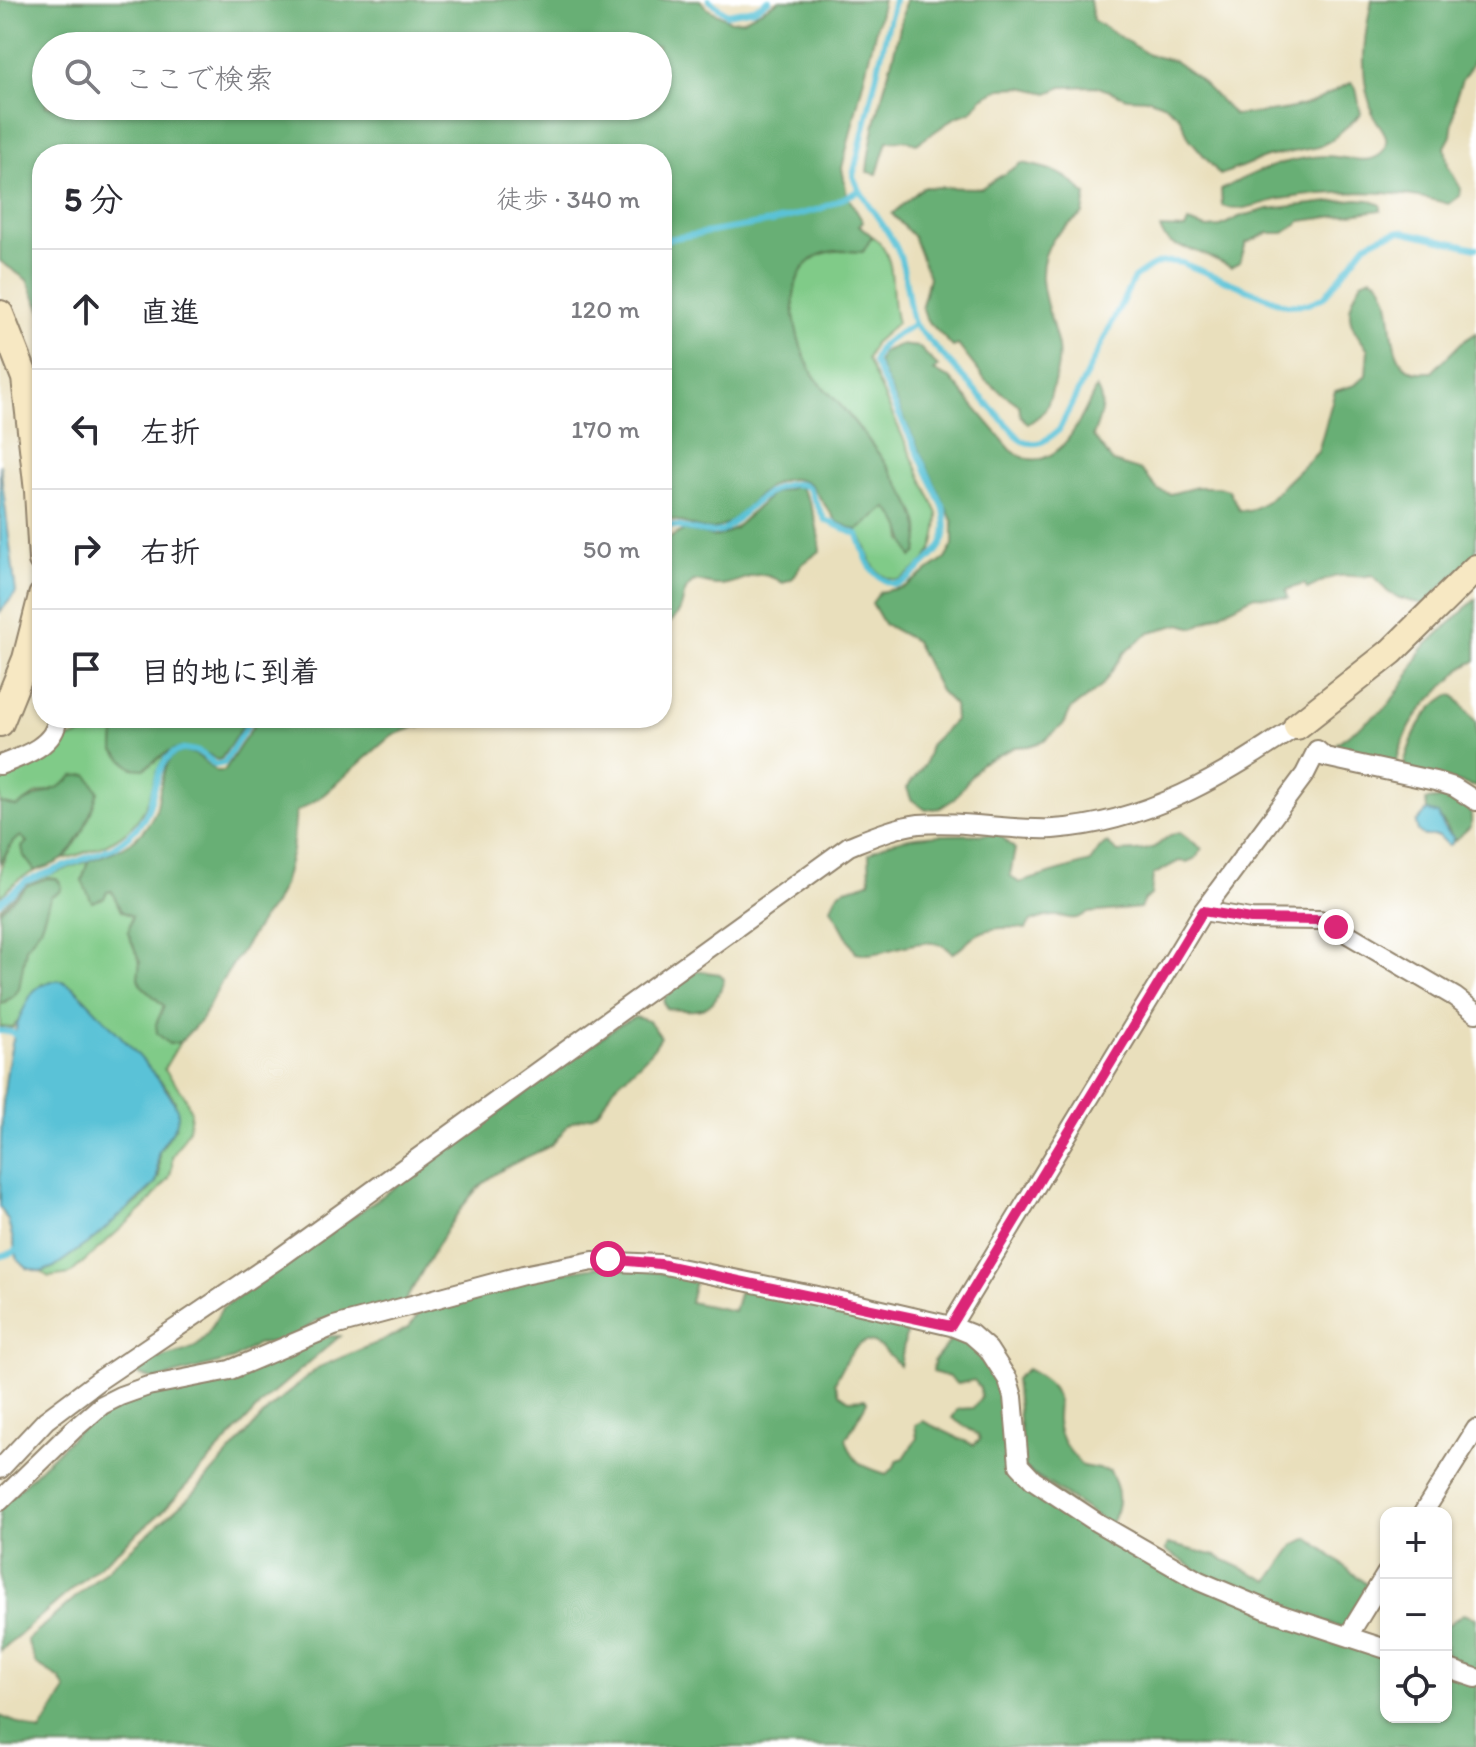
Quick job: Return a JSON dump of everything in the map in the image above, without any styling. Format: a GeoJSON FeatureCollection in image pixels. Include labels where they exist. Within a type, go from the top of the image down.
{"type":"FeatureCollection","features":[{"type":"Feature","properties":{"kind":"main road"},"geometry":{"type":"LineString","coordinates":[[0,314],[25,378],[32,439]]}},
{"type":"Feature","properties":{"kind":"main road"},"geometry":{"type":"LineString","coordinates":[[1297,726],[1391,652],[1476,568]]}},
{"type":"Feature","properties":{"kind":"main road"},"geometry":{"type":"LineString","coordinates":[[0,723],[32,658]]}},
{"type":"Feature","properties":{"kind":"street"},"geometry":{"type":"LineString","coordinates":[[0,1469],[46,1420],[98,1381],[294,1248],[849,846],[916,825],[958,823],[1050,829],[1127,816],[1169,801],[1241,765],[1297,726]]}},
{"type":"Feature","properties":{"kind":"street"},"geometry":{"type":"LineString","coordinates":[[0,765],[30,753],[57,728]]}},
{"type":"Feature","properties":{"kind":"street"},"geometry":{"type":"LineString","coordinates":[[951,1326],[1203,911],[1305,774],[1317,750],[1325,757],[1454,787],[1476,801]]}},
{"type":"Feature","properties":{"kind":"street"},"geometry":{"type":"LineString","coordinates":[[1203,911],[1251,919],[1320,920],[1455,997],[1476,1013]]}},
{"type":"Feature","properties":{"kind":"street"},"geometry":{"type":"LineString","coordinates":[[0,1501],[73,1430],[102,1405],[120,1396],[148,1386],[230,1370],[334,1326],[577,1262],[608,1259],[660,1264],[951,1326],[971,1334],[1002,1368],[1013,1397],[1019,1465],[1033,1480],[1109,1530],[1210,1586],[1270,1611],[1380,1647]]}},
{"type":"Feature","properties":{"kind":"street"},"geometry":{"type":"LineString","coordinates":[[1428,1507],[1468,1459],[1476,1429]]}},
{"type":"Feature","properties":{"kind":"street"},"geometry":{"type":"LineString","coordinates":[[1348,1636],[1383,1579]]}},
{"type":"Feature","properties":{"kind":"street"},"geometry":{"type":"LineString","coordinates":[[1452,1670],[1476,1678]]}},
{"type":"Feature","properties":{"kind":"green space"},"geometry":{"type":"Polygon","coordinates":[[[0,0],[700,0],[708,9],[731,21],[743,20],[780,0],[883,0],[842,168],[847,195],[863,222],[859,225],[872,236],[863,252],[827,252],[805,267],[797,280],[794,312],[801,346],[813,374],[874,447],[908,499],[919,528],[917,552],[912,557],[900,525],[887,508],[856,530],[837,522],[810,484],[794,479],[771,485],[737,517],[718,528],[704,529],[672,519],[672,144],[32,144],[32,291],[27,280],[0,261],[0,0]]]}},
{"type":"Feature","properties":{"kind":"green space"},"geometry":{"type":"Polygon","coordinates":[[[905,0],[1090,0],[1093,20],[1149,55],[1174,61],[1198,78],[1234,115],[1301,106],[1351,83],[1356,88],[1361,114],[1330,141],[1318,147],[1267,157],[1220,175],[1189,138],[1179,116],[1165,105],[1150,99],[1127,98],[1096,86],[1062,87],[1048,93],[1022,87],[1001,88],[982,98],[971,112],[956,117],[917,144],[906,140],[887,141],[877,174],[867,172],[874,129],[905,0]]]}},
{"type":"Feature","properties":{"kind":"green space"},"geometry":{"type":"Polygon","coordinates":[[[1372,0],[1476,0],[1476,45],[1472,65],[1456,97],[1451,136],[1445,147],[1448,166],[1461,189],[1460,196],[1449,204],[1407,195],[1344,192],[1281,199],[1235,209],[1222,205],[1221,190],[1270,167],[1310,157],[1367,160],[1381,154],[1386,138],[1372,112],[1364,72],[1372,0]]]}},
{"type":"Feature","properties":{"kind":"green space"},"geometry":{"type":"Polygon","coordinates":[[[1022,163],[1057,173],[1086,195],[1083,214],[1054,238],[1046,251],[1042,278],[1058,347],[1058,363],[1047,406],[1028,424],[1021,416],[1019,405],[986,381],[958,345],[953,347],[926,319],[922,306],[929,277],[913,236],[892,214],[923,187],[981,188],[1022,163]]]}},
{"type":"Feature","properties":{"kind":"green space"},"geometry":{"type":"Polygon","coordinates":[[[1357,199],[1381,205],[1381,210],[1301,221],[1284,233],[1268,233],[1246,243],[1240,262],[1231,267],[1173,244],[1160,228],[1185,229],[1188,222],[1207,228],[1219,227],[1239,217],[1268,209],[1357,199]]]}},
{"type":"Feature","properties":{"kind":"green space"},"geometry":{"type":"Polygon","coordinates":[[[872,236],[881,245],[890,265],[897,323],[874,343],[867,359],[938,514],[936,537],[930,553],[918,567],[899,580],[880,574],[856,530],[887,507],[901,521],[903,541],[917,552],[919,531],[915,515],[898,482],[874,447],[813,374],[801,346],[794,312],[797,280],[805,267],[827,252],[863,252],[872,236]]]}},
{"type":"Feature","properties":{"kind":"green space"},"geometry":{"type":"Polygon","coordinates":[[[1371,277],[1381,284],[1386,295],[1397,353],[1403,364],[1413,371],[1432,372],[1462,342],[1476,333],[1476,554],[1424,604],[1394,596],[1372,575],[1338,576],[1307,589],[1304,584],[1286,590],[1288,598],[1254,596],[1194,628],[1181,624],[1150,632],[1124,653],[1101,687],[1071,709],[1064,724],[1044,741],[1015,747],[980,764],[954,799],[940,808],[926,810],[911,799],[907,788],[925,764],[930,745],[955,720],[954,705],[940,691],[915,641],[884,624],[872,603],[880,592],[904,587],[945,559],[953,545],[953,522],[878,363],[882,352],[899,345],[919,347],[938,367],[933,371],[950,378],[1011,450],[1027,458],[1041,459],[1064,443],[1083,416],[1096,388],[1101,406],[1093,436],[1113,462],[1142,471],[1158,490],[1170,494],[1197,487],[1229,490],[1239,510],[1249,511],[1267,501],[1318,452],[1335,391],[1355,385],[1366,375],[1368,349],[1355,331],[1350,308],[1362,281],[1371,277]]]}},
{"type":"Feature","properties":{"kind":"green space"},"geometry":{"type":"Polygon","coordinates":[[[798,486],[803,491],[817,525],[820,551],[801,565],[793,578],[783,583],[765,575],[718,585],[695,581],[685,592],[681,607],[672,621],[672,537],[684,530],[715,537],[722,535],[734,529],[773,493],[798,486]]]}},
{"type":"Feature","properties":{"kind":"green space"},"geometry":{"type":"Polygon","coordinates":[[[1476,599],[1476,661],[1463,668],[1423,708],[1409,728],[1395,766],[1344,756],[1336,750],[1337,743],[1387,707],[1422,649],[1476,599]]]}},
{"type":"Feature","properties":{"kind":"green space"},"geometry":{"type":"Polygon","coordinates":[[[1449,695],[1455,696],[1476,722],[1476,787],[1407,769],[1404,764],[1425,716],[1449,695]]]}},
{"type":"Feature","properties":{"kind":"green space"},"geometry":{"type":"Polygon","coordinates":[[[91,728],[114,728],[114,751],[144,769],[170,751],[159,766],[150,795],[137,821],[117,839],[64,859],[81,834],[98,792],[64,786],[36,794],[17,807],[0,803],[0,769],[84,734],[91,728]]]}},
{"type":"Feature","properties":{"kind":"green space"},"geometry":{"type":"Polygon","coordinates":[[[241,728],[221,759],[217,760],[196,749],[179,748],[144,769],[132,768],[114,751],[115,729],[241,728]]]}},
{"type":"Feature","properties":{"kind":"green space"},"geometry":{"type":"Polygon","coordinates":[[[252,728],[413,728],[392,735],[321,797],[296,812],[292,851],[283,885],[273,906],[222,981],[201,1020],[180,1042],[169,1044],[157,1033],[156,1024],[164,1006],[141,985],[138,978],[140,962],[128,933],[132,916],[121,911],[112,891],[92,902],[82,881],[88,861],[124,846],[147,826],[156,810],[167,763],[173,756],[181,752],[195,754],[216,771],[224,771],[252,728]]]}},
{"type":"Feature","properties":{"kind":"green space"},"geometry":{"type":"Polygon","coordinates":[[[88,775],[98,791],[85,826],[65,857],[35,871],[24,856],[22,847],[27,842],[21,836],[13,842],[0,863],[0,803],[17,807],[60,786],[73,776],[88,775]]]}},
{"type":"Feature","properties":{"kind":"green space"},"geometry":{"type":"Polygon","coordinates":[[[1458,797],[1469,809],[1471,826],[1454,841],[1440,818],[1427,811],[1426,800],[1458,797]]]}},
{"type":"Feature","properties":{"kind":"green space"},"geometry":{"type":"Polygon","coordinates":[[[1180,832],[1202,849],[1196,858],[1179,861],[1153,875],[1151,895],[1140,908],[1087,913],[1074,918],[1049,916],[1030,922],[1026,929],[990,930],[976,935],[953,953],[943,946],[919,943],[881,952],[856,953],[831,908],[842,890],[870,881],[869,854],[882,846],[914,837],[999,834],[1015,849],[1010,875],[1019,883],[1090,862],[1107,843],[1118,852],[1144,850],[1180,832]]]}},
{"type":"Feature","properties":{"kind":"green space"},"geometry":{"type":"Polygon","coordinates":[[[21,835],[27,842],[24,856],[35,871],[19,879],[0,897],[3,863],[9,849],[21,835]]]}},
{"type":"Feature","properties":{"kind":"green space"},"geometry":{"type":"Polygon","coordinates":[[[88,861],[82,881],[107,892],[112,891],[121,911],[133,916],[129,933],[140,962],[138,978],[141,985],[164,1006],[169,1044],[180,1042],[164,1069],[185,1096],[191,1112],[189,1129],[172,1157],[169,1178],[145,1207],[70,1274],[49,1277],[41,1272],[54,1267],[96,1237],[155,1184],[159,1176],[159,1152],[176,1126],[175,1101],[167,1088],[75,988],[62,981],[42,984],[13,1028],[0,1027],[0,1004],[5,1003],[26,948],[40,928],[51,896],[28,885],[0,911],[0,908],[29,882],[88,861]]]}},
{"type":"Feature","properties":{"kind":"green space"},"geometry":{"type":"Polygon","coordinates":[[[48,878],[57,879],[62,886],[60,892],[51,896],[40,928],[26,948],[19,989],[13,997],[0,1004],[0,911],[28,885],[48,878]]]}},
{"type":"Feature","properties":{"kind":"green space"},"geometry":{"type":"Polygon","coordinates":[[[697,971],[720,974],[724,979],[715,999],[710,1005],[696,1010],[667,1009],[665,997],[697,971]]]}},
{"type":"Feature","properties":{"kind":"green space"},"geometry":{"type":"Polygon","coordinates":[[[635,1017],[649,1021],[661,1037],[651,1051],[615,1086],[597,1112],[570,1123],[550,1146],[502,1170],[477,1189],[447,1230],[404,1303],[316,1321],[292,1339],[257,1344],[234,1359],[155,1380],[137,1374],[149,1362],[198,1345],[209,1333],[222,1308],[428,1164],[620,1024],[635,1017]]]}},
{"type":"Feature","properties":{"kind":"green space"},"geometry":{"type":"Polygon","coordinates":[[[610,1265],[696,1278],[690,1302],[734,1311],[741,1287],[908,1322],[900,1366],[878,1345],[862,1343],[849,1356],[835,1382],[839,1393],[849,1400],[865,1399],[867,1402],[846,1439],[852,1454],[865,1466],[886,1474],[893,1469],[897,1460],[904,1458],[917,1438],[915,1425],[923,1421],[973,1445],[980,1440],[978,1435],[952,1418],[958,1409],[973,1408],[981,1398],[980,1388],[974,1380],[957,1384],[949,1377],[933,1372],[934,1361],[957,1333],[975,1345],[997,1372],[1007,1404],[1013,1461],[1148,1559],[1380,1651],[1380,1723],[1452,1723],[1452,1676],[1476,1683],[1476,1747],[0,1747],[0,1716],[40,1732],[66,1690],[60,1679],[36,1664],[27,1640],[193,1494],[269,1409],[319,1367],[397,1334],[409,1327],[422,1310],[525,1278],[610,1265]]]}},
{"type":"Feature","properties":{"kind":"green space"},"geometry":{"type":"Polygon","coordinates":[[[331,1336],[340,1336],[265,1400],[162,1512],[0,1651],[0,1508],[77,1432],[119,1402],[331,1336]]]}},
{"type":"Feature","properties":{"kind":"green space"},"geometry":{"type":"Polygon","coordinates":[[[1027,1369],[1052,1387],[1058,1402],[1058,1428],[1064,1443],[1082,1466],[1110,1471],[1118,1498],[1110,1525],[1024,1467],[1015,1379],[1027,1369]]]}},
{"type":"Feature","properties":{"kind":"green space"},"geometry":{"type":"Polygon","coordinates":[[[1309,1538],[1371,1588],[1346,1629],[1238,1596],[1165,1550],[1168,1544],[1216,1556],[1269,1581],[1295,1544],[1309,1538]]]}},
{"type":"Feature","properties":{"kind":"green space"},"geometry":{"type":"Polygon","coordinates":[[[1463,1614],[1476,1618],[1476,1672],[1452,1666],[1452,1622],[1463,1614]]]}},
{"type":"Feature","properties":{"kind":"water"},"geometry":{"type":"Polygon","coordinates":[[[0,464],[16,593],[0,612],[0,464]]]}},
{"type":"Feature","properties":{"kind":"water"},"geometry":{"type":"Polygon","coordinates":[[[1427,811],[1438,814],[1444,828],[1453,837],[1452,844],[1448,845],[1439,836],[1424,836],[1418,831],[1416,823],[1427,811]]]}},
{"type":"Feature","properties":{"kind":"water"},"geometry":{"type":"Polygon","coordinates":[[[52,981],[62,981],[74,988],[117,1032],[166,1089],[178,1116],[175,1127],[158,1154],[155,1184],[96,1237],[54,1267],[41,1272],[27,1268],[18,1260],[8,1221],[0,1207],[1,1134],[8,1061],[20,1016],[35,990],[52,981]]]}},
{"type":"Feature","properties":{"kind":"waterway"},"geometry":{"type":"LineString","coordinates":[[709,0],[727,14],[754,9],[769,0]]}},
{"type":"Feature","properties":{"kind":"waterway"},"geometry":{"type":"LineString","coordinates":[[894,0],[853,176],[898,251],[914,324],[1022,441],[1042,442],[1059,430],[1134,278],[1156,264],[1182,263],[1286,305],[1308,304],[1324,297],[1366,244],[1384,235],[1401,231],[1476,248]]}},
{"type":"Feature","properties":{"kind":"waterway"},"geometry":{"type":"LineString","coordinates":[[672,238],[771,222],[820,209],[859,191]]}},
{"type":"Feature","properties":{"kind":"waterway"},"geometry":{"type":"LineString","coordinates":[[672,526],[708,532],[723,531],[762,497],[785,485],[796,484],[808,487],[825,520],[858,535],[869,564],[878,576],[893,584],[911,576],[939,548],[945,534],[945,517],[943,506],[874,362],[883,344],[914,324]]}},
{"type":"Feature","properties":{"kind":"waterway"},"geometry":{"type":"LineString","coordinates":[[0,902],[26,881],[121,842],[144,818],[166,760],[182,750],[192,750],[215,765],[224,763],[246,728]]}},
{"type":"Feature","properties":{"kind":"waterway"},"geometry":{"type":"LineString","coordinates":[[0,1031],[15,1035]]}},
{"type":"Feature","properties":{"kind":"waterway"},"geometry":{"type":"LineString","coordinates":[[0,1257],[19,1247]]}},
{"type":"Feature","properties":{"kind":"route"},"geometry":{"type":"LineString","coordinates":[[608,1259],[660,1264],[951,1326],[1203,911],[1251,919],[1320,920],[1336,927]]}}]}
